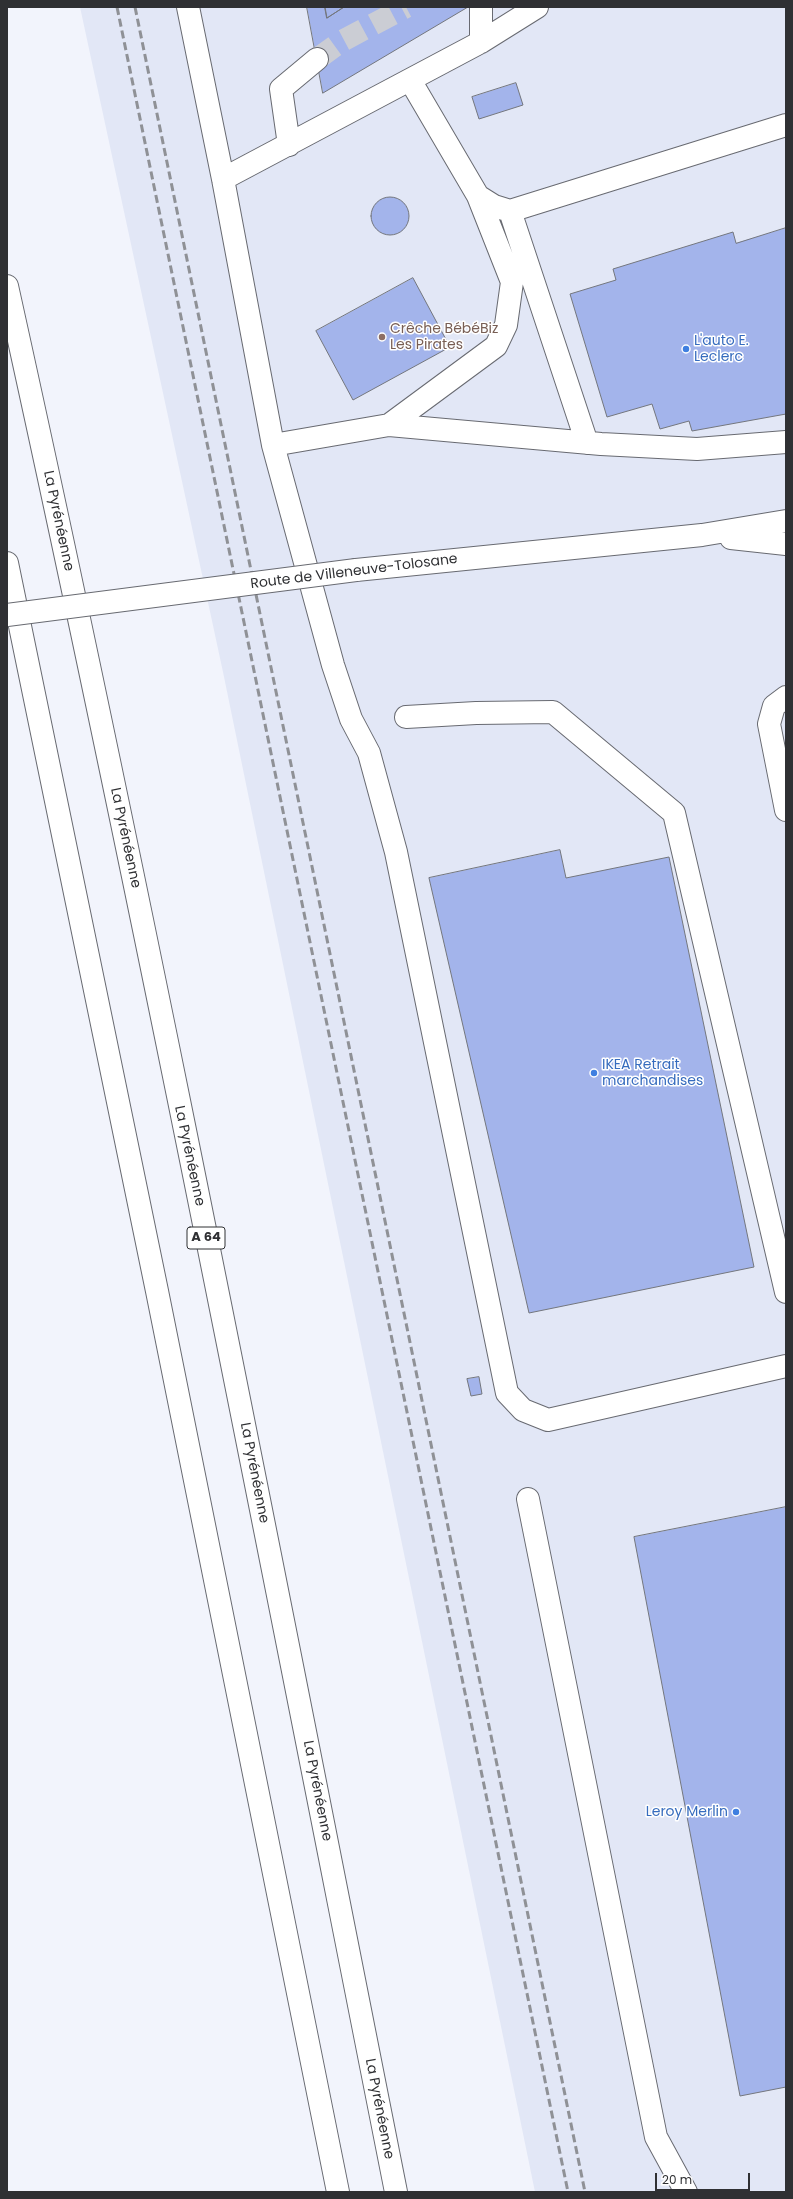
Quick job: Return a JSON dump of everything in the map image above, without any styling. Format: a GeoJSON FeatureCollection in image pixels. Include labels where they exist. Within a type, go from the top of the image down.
{"type":"FeatureCollection","features":[{"type":"Feature","properties":{"kind":"main road"},"geometry":{"type":"LineString","coordinates":[[188,7],[223,179],[273,445],[333,665],[350,719],[369,753],[396,852],[507,1393],[523,1410],[548,1420],[786,1366]]}},
{"type":"Feature","properties":{"kind":"main road"},"geometry":{"type":"LineString","coordinates":[[481,7],[481,42]]}},
{"type":"Feature","properties":{"kind":"main road"},"geometry":{"type":"LineString","coordinates":[[223,179],[481,42],[537,7]]}},
{"type":"Feature","properties":{"kind":"main road"},"geometry":{"type":"LineString","coordinates":[[289,145],[281,89],[317,59]]}},
{"type":"Feature","properties":{"kind":"main road"},"geometry":{"type":"LineString","coordinates":[[389,425],[496,346],[506,324],[512,282],[478,196],[410,80]]}},
{"type":"Feature","properties":{"kind":"main road"},"geometry":{"type":"LineString","coordinates":[[478,196],[494,206],[510,211],[786,125]]}},
{"type":"Feature","properties":{"kind":"main road"},"geometry":{"type":"LineString","coordinates":[[510,211],[588,443]]}},
{"type":"Feature","properties":{"kind":"main road","name":"La Pyrénéenne"},"geometry":{"type":"LineString","coordinates":[[7,286],[50,480],[123,828],[268,1542],[396,2192]]}},
{"type":"Feature","properties":{"kind":"main road"},"geometry":{"type":"LineString","coordinates":[[273,445],[389,425],[588,443],[697,449],[786,442]]}},
{"type":"Feature","properties":{"kind":"main road","name":"Route de Villeneuve-Tolosane"},"geometry":{"type":"LineString","coordinates":[[7,615],[356,570],[702,535],[786,521]]}},
{"type":"Feature","properties":{"kind":"main road","name":"Route de Villeneuve-Tolosane"},"geometry":{"type":"LineString","coordinates":[[702,535],[786,544]]}},
{"type":"Feature","properties":{"kind":"main road"},"geometry":{"type":"LineString","coordinates":[[7,563],[155,1283],[338,2192]]}},
{"type":"Feature","properties":{"kind":"main road"},"geometry":{"type":"LineString","coordinates":[[786,697],[774,706],[769,724],[786,810]]}},
{"type":"Feature","properties":{"kind":"main road"},"geometry":{"type":"LineString","coordinates":[[406,717],[476,713],[553,712],[674,813],[786,1292]]}},
{"type":"Feature","properties":{"kind":"main road"},"geometry":{"type":"LineString","coordinates":[[528,1500],[656,2137],[686,2192]]}},
{"type":"Feature","properties":{"kind":"shaded area"},"geometry":{"type":"Polygon","coordinates":[[[80,7],[786,7],[786,2192],[535,2192],[223,672],[80,7]]]}},
{"type":"Feature","properties":{"kind":"building"},"geometry":{"type":"Polygon","coordinates":[[[307,7],[325,7],[327,18],[344,7],[468,7],[323,93],[307,7]]]}},
{"type":"Feature","properties":{"kind":"building"},"geometry":{"type":"Polygon","coordinates":[[[325,7],[344,7],[327,18],[325,7]]]}},
{"type":"Feature","properties":{"kind":"building"},"geometry":{"type":"Polygon","coordinates":[[[516,83],[523,105],[479,119],[472,97],[516,83]]]}},
{"type":"Feature","properties":{"kind":"building"},"geometry":{"type":"Polygon","coordinates":[[[386,197],[394,197],[404,202],[408,209],[408,223],[404,230],[394,235],[386,235],[376,230],[374,227],[371,220],[371,212],[376,202],[379,200],[386,197]]]}},
{"type":"Feature","properties":{"kind":"building","name":"L'auto E. Leclerc"},"geometry":{"type":"Polygon","coordinates":[[[786,228],[786,414],[692,431],[689,421],[660,429],[652,404],[607,417],[570,294],[616,280],[613,269],[733,232],[736,243],[786,228]]]}},
{"type":"Feature","properties":{"kind":"building"},"geometry":{"type":"Polygon","coordinates":[[[413,278],[450,347],[353,400],[316,331],[413,278]]]}},
{"type":"Feature","properties":{"kind":"building","name":"IKEA Retrait marchandises"},"geometry":{"type":"Polygon","coordinates":[[[560,850],[566,878],[669,857],[754,1267],[529,1313],[429,878],[560,850]]]}},
{"type":"Feature","properties":{"kind":"building"},"geometry":{"type":"Polygon","coordinates":[[[479,1377],[482,1394],[471,1396],[467,1379],[479,1377]]]}},
{"type":"Feature","properties":{"kind":"building","name":"Leroy Merlin"},"geometry":{"type":"Polygon","coordinates":[[[786,1507],[786,2087],[740,2096],[634,1537],[786,1507]]]}},
{"type":"Feature","properties":{"kind":"tunnel"},"geometry":{"type":"LineString","coordinates":[[317,59],[342,41],[406,7]]}},
{"type":"Feature","properties":{"kind":"railway"},"geometry":{"type":"LineString","coordinates":[[117,7],[568,2192]]}},
{"type":"Feature","properties":{"kind":"railway"},"geometry":{"type":"LineString","coordinates":[[135,7],[585,2192]]}},
{"type":"Feature","properties":{"kind":"place","name":"Crêche BébéBiz Les Pirates"},"geometry":{"type":"Point","coordinates":[382,337]}},
{"type":"Feature","properties":{"kind":"place","name":"L'auto E. Leclerc"},"geometry":{"type":"Point","coordinates":[686,349]}},
{"type":"Feature","properties":{"kind":"place","name":"IKEA Retrait marchandises"},"geometry":{"type":"Point","coordinates":[594,1073]}},
{"type":"Feature","properties":{"kind":"place","name":"Leroy Merlin"},"geometry":{"type":"Point","coordinates":[736,1812]}}]}
